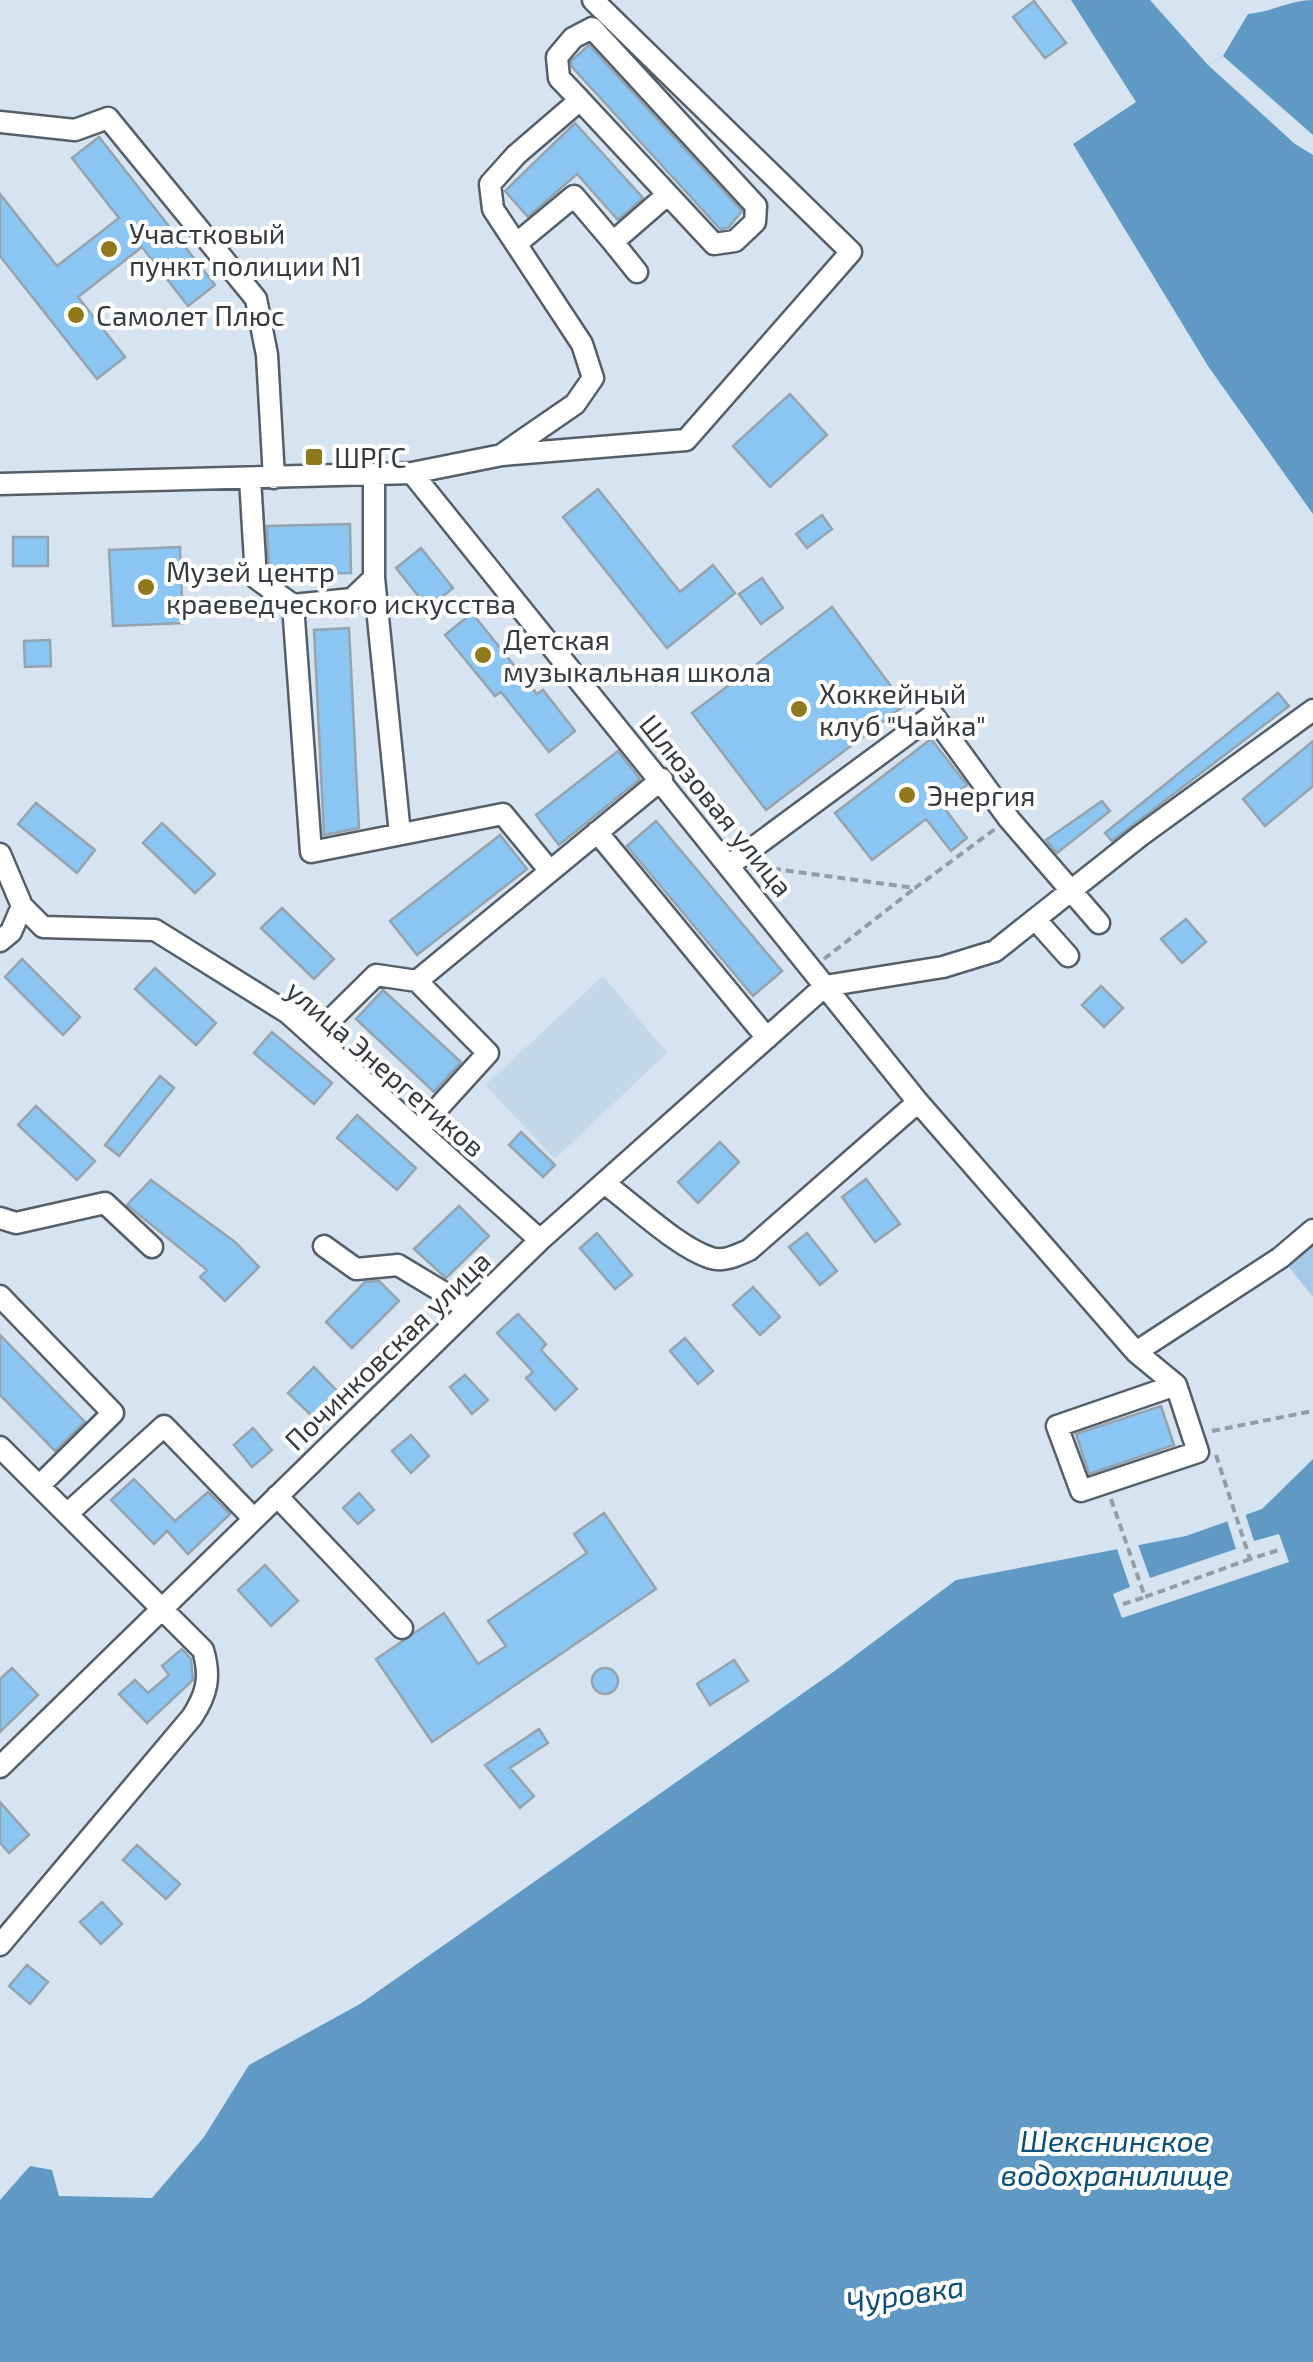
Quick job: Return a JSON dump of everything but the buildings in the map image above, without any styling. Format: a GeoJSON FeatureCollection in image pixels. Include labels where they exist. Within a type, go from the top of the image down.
{"type":"FeatureCollection","features":[{"type":"Feature","properties":{"kind":"street"},"geometry":{"type":"LineString","coordinates":[[0,484],[412,472],[502,454],[686,440],[851,252],[593,0]]}},
{"type":"Feature","properties":{"kind":"street"},"geometry":{"type":"LineString","coordinates":[[592,28],[756,206],[755,222],[734,242],[714,244],[580,100],[559,78],[557,57],[572,38],[592,28]]}},
{"type":"Feature","properties":{"kind":"street"},"geometry":{"type":"LineString","coordinates":[[502,454],[574,404],[593,378],[582,344],[493,209],[490,184],[516,155],[580,100]]}},
{"type":"Feature","properties":{"kind":"street"},"geometry":{"type":"LineString","coordinates":[[0,122],[75,130],[108,118],[256,299],[267,355],[274,478]]}},
{"type":"Feature","properties":{"kind":"street"},"geometry":{"type":"LineString","coordinates":[[613,242],[667,195]]}},
{"type":"Feature","properties":{"kind":"street"},"geometry":{"type":"LineString","coordinates":[[516,244],[574,196],[637,272]]}},
{"type":"Feature","properties":{"kind":"street","name":"Шлюзовая улица"},"geometry":{"type":"LineString","coordinates":[[412,472],[731,864],[918,1102],[1136,1352],[1176,1385]]}},
{"type":"Feature","properties":{"kind":"street"},"geometry":{"type":"LineString","coordinates":[[374,474],[374,578],[400,834]]}},
{"type":"Feature","properties":{"kind":"street"},"geometry":{"type":"LineString","coordinates":[[250,478],[256,578],[294,605],[352,599],[374,578]]}},
{"type":"Feature","properties":{"kind":"street"},"geometry":{"type":"LineString","coordinates":[[294,605],[310,852],[503,814],[550,871]]}},
{"type":"Feature","properties":{"kind":"street"},"geometry":{"type":"LineString","coordinates":[[825,986],[943,967],[995,950],[1140,836],[1313,710]]}},
{"type":"Feature","properties":{"kind":"street"},"geometry":{"type":"LineString","coordinates":[[731,864],[934,714],[1009,819],[1099,923]]}},
{"type":"Feature","properties":{"kind":"street"},"geometry":{"type":"LineString","coordinates":[[416,981],[662,779]]}},
{"type":"Feature","properties":{"kind":"street"},"geometry":{"type":"LineString","coordinates":[[598,832],[767,1038]]}},
{"type":"Feature","properties":{"kind":"street"},"geometry":{"type":"LineString","coordinates":[[0,854],[22,906],[11,932],[0,941]]}},
{"type":"Feature","properties":{"kind":"street","name":"улица Энергетиков"},"geometry":{"type":"LineString","coordinates":[[22,906],[43,927],[156,930],[288,1012],[540,1240]]}},
{"type":"Feature","properties":{"kind":"street"},"geometry":{"type":"LineString","coordinates":[[1035,919],[1068,956]]}},
{"type":"Feature","properties":{"kind":"street"},"geometry":{"type":"LineString","coordinates":[[314,1036],[376,975],[416,981],[488,1054],[418,1130]]}},
{"type":"Feature","properties":{"kind":"street","name":"Починковская улица"},"geometry":{"type":"LineString","coordinates":[[0,1767],[540,1240],[825,986]]}},
{"type":"Feature","properties":{"kind":"street"},"geometry":{"type":"LineString","coordinates":[[604,1183],[689,1245],[712,1258],[728,1259],[749,1250],[918,1102]]}},
{"type":"Feature","properties":{"kind":"street"},"geometry":{"type":"LineString","coordinates":[[0,1218],[16,1223],[104,1202],[152,1247]]}},
{"type":"Feature","properties":{"kind":"street"},"geometry":{"type":"LineString","coordinates":[[1136,1352],[1303,1247],[1313,1230]]}},
{"type":"Feature","properties":{"kind":"street"},"geometry":{"type":"LineString","coordinates":[[324,1246],[356,1269],[398,1265],[456,1300],[466,1312]]}},
{"type":"Feature","properties":{"kind":"street"},"geometry":{"type":"LineString","coordinates":[[0,1296],[113,1414],[39,1486]]}},
{"type":"Feature","properties":{"kind":"street"},"geometry":{"type":"LineString","coordinates":[[1176,1385],[1198,1452],[1081,1491],[1057,1426],[1176,1385]]}},
{"type":"Feature","properties":{"kind":"street"},"geometry":{"type":"LineString","coordinates":[[67,1514],[164,1426],[253,1518]]}},
{"type":"Feature","properties":{"kind":"street"},"geometry":{"type":"LineString","coordinates":[[0,1447],[204,1650],[209,1669],[206,1695],[147,1776],[53,1877],[0,1945]]}},
{"type":"Feature","properties":{"kind":"street"},"geometry":{"type":"LineString","coordinates":[[277,1496],[402,1628]]}},
{"type":"Feature","properties":{"kind":"path"},"geometry":{"type":"LineString","coordinates":[[811,969],[1009,819]]}},
{"type":"Feature","properties":{"kind":"path"},"geometry":{"type":"LineString","coordinates":[[731,864],[914,888]]}},
{"type":"Feature","properties":{"kind":"path"},"geometry":{"type":"LineString","coordinates":[[1193,1436],[1313,1410]]}},
{"type":"Feature","properties":{"kind":"path"},"geometry":{"type":"LineString","coordinates":[[1214,1448],[1250,1560]]}},
{"type":"Feature","properties":{"kind":"path"},"geometry":{"type":"LineString","coordinates":[[1105,1482],[1145,1597]]}},
{"type":"Feature","properties":{"kind":"path"},"geometry":{"type":"LineString","coordinates":[[1123,1604],[1278,1550]]}},
{"type":"Feature","properties":{"kind":"shaded area"},"geometry":{"type":"Polygon","coordinates":[[[603,976],[667,1053],[555,1159],[485,1085],[603,976]]]}},
{"type":"Feature","properties":{"kind":"shaded area"},"geometry":{"type":"Polygon","coordinates":[[[1313,1242],[1313,1297],[1287,1265],[1313,1242]]]}},
{"type":"Feature","properties":{"kind":"water"},"geometry":{"type":"Polygon","coordinates":[[[1071,0],[1150,0],[1208,65],[1223,56],[1248,14],[1313,0],[1313,514],[1208,366],[1073,144],[1136,102],[1071,0]]]}},
{"type":"Feature","properties":{"kind":"water"},"geometry":{"type":"Polygon","coordinates":[[[1313,1459],[1313,2362],[0,2362],[0,2200],[30,2166],[52,2170],[59,2196],[152,2198],[204,2137],[249,2065],[360,2004],[836,1670],[956,1580],[1186,1536],[1262,1509],[1313,1459]]]}},
{"type":"Feature","properties":{"kind":"pier"},"geometry":{"type":"Polygon","coordinates":[[[1223,56],[1313,135],[1313,155],[1295,144],[1208,65],[1223,56]]]}},
{"type":"Feature","properties":{"kind":"pier"},"geometry":{"type":"Polygon","coordinates":[[[1244,1510],[1254,1541],[1279,1534],[1289,1562],[1122,1618],[1113,1594],[1130,1587],[1115,1543],[1136,1539],[1150,1578],[1236,1549],[1226,1517],[1244,1510]]]}},
{"type":"Feature","properties":{"kind":"place","name":"Участковый пункт полиции N1"},"geometry":{"type":"Point","coordinates":[109,249]}},
{"type":"Feature","properties":{"kind":"place","name":"Самолет Плюс"},"geometry":{"type":"Point","coordinates":[76,315]}},
{"type":"Feature","properties":{"kind":"place","name":"ШРГС"},"geometry":{"type":"Point","coordinates":[314,457]}},
{"type":"Feature","properties":{"kind":"place","name":"Музей центр краеведческого искусства"},"geometry":{"type":"Point","coordinates":[146,587]}},
{"type":"Feature","properties":{"kind":"place","name":"Детская музыкальная школа"},"geometry":{"type":"Point","coordinates":[483,655]}},
{"type":"Feature","properties":{"kind":"place","name":"Хоккейный клуб \"Чайка\""},"geometry":{"type":"Point","coordinates":[799,709]}},
{"type":"Feature","properties":{"kind":"place","name":"Энергия"},"geometry":{"type":"Point","coordinates":[907,795]}},
{"type":"Feature","properties":{"kind":"water label","name":"Шекснинское водохранилище"},"geometry":{"type":"Point","coordinates":[1115,2157]}},
{"type":"Feature","properties":{"kind":"water label","name":"Чуровка"},"geometry":{"type":"Point","coordinates":[905,2293]}}]}
